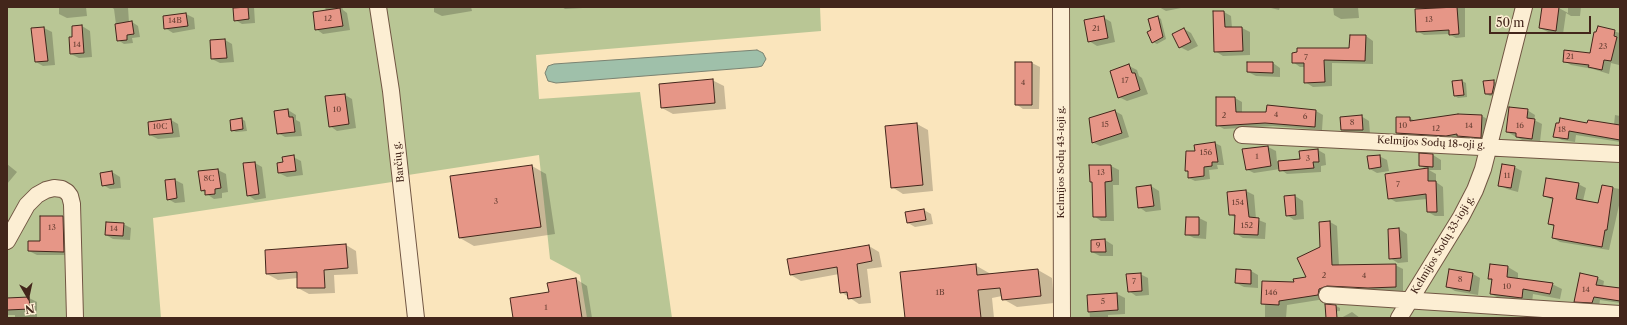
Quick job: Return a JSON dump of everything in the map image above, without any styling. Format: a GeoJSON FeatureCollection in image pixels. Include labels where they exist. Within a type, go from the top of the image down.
{"type":"FeatureCollection","features":[{"type":"Feature","properties":{"kind":"street","name":"Barčių g."},"geometry":{"type":"LineString","coordinates":[[378,7],[391,91],[416,318]]}},
{"type":"Feature","properties":{"kind":"street","name":"Kelmijos Sodų 43-ioji g."},"geometry":{"type":"LineString","coordinates":[[1060,7],[1062,318]]}},
{"type":"Feature","properties":{"kind":"street","name":"Kelmijos Sodų 33-ioji g."},"geometry":{"type":"LineString","coordinates":[[1399,318],[1461,217],[1475,190],[1483,169],[1524,7]]}},
{"type":"Feature","properties":{"kind":"street","name":"Kelmijos Sodų 18-oji g."},"geometry":{"type":"LineString","coordinates":[[1242,135],[1489,146],[1620,154]]}},
{"type":"Feature","properties":{"kind":"street"},"geometry":{"type":"LineString","coordinates":[[7,241],[27,205],[37,195],[54,188],[62,189],[67,192],[70,196],[72,204],[75,318]]}},
{"type":"Feature","properties":{"kind":"street"},"geometry":{"type":"LineString","coordinates":[[1327,295],[1409,302],[1620,314]]}},
{"type":"Feature","properties":{"kind":"shaded area"},"geometry":{"type":"Polygon","coordinates":[[[7,7],[820,7],[821,31],[536,55],[539,99],[640,92],[672,318],[587,318],[580,275],[550,259],[539,155],[408,175],[406,168],[392,182],[153,218],[161,318],[7,318],[7,7]]]}},
{"type":"Feature","properties":{"kind":"shaded area"},"geometry":{"type":"Polygon","coordinates":[[[1068,7],[1620,7],[1620,318],[1069,318],[1068,7]]]}},
{"type":"Feature","properties":{"kind":"shaded area"},"geometry":{"type":"Polygon","coordinates":[[[757,50],[763,53],[766,59],[762,66],[758,67],[556,83],[548,81],[545,73],[548,66],[554,64],[757,50]]]}},
{"type":"Feature","properties":{"kind":"building"},"geometry":{"type":"Polygon","coordinates":[[[248,7],[249,19],[234,21],[233,8],[248,7]]]}},
{"type":"Feature","properties":{"kind":"building"},"geometry":{"type":"Polygon","coordinates":[[[1457,7],[1459,34],[1449,35],[1449,30],[1416,32],[1415,9],[1457,7]]]}},
{"type":"Feature","properties":{"kind":"building"},"geometry":{"type":"Polygon","coordinates":[[[1542,7],[1559,7],[1556,31],[1539,28],[1542,7]]]}},
{"type":"Feature","properties":{"kind":"building"},"geometry":{"type":"Polygon","coordinates":[[[340,8],[343,26],[315,30],[313,12],[340,8]]]}},
{"type":"Feature","properties":{"kind":"building"},"geometry":{"type":"Polygon","coordinates":[[[1213,11],[1224,11],[1225,27],[1242,27],[1243,51],[1214,52],[1213,11]]]}},
{"type":"Feature","properties":{"kind":"building"},"geometry":{"type":"Polygon","coordinates":[[[186,13],[188,26],[164,29],[163,16],[186,13]]]}},
{"type":"Feature","properties":{"kind":"building"},"geometry":{"type":"Polygon","coordinates":[[[1104,16],[1108,38],[1088,42],[1084,20],[1104,16]]]}},
{"type":"Feature","properties":{"kind":"building"},"geometry":{"type":"Polygon","coordinates":[[[1158,16],[1163,37],[1152,43],[1147,32],[1151,30],[1148,19],[1158,16]]]}},
{"type":"Feature","properties":{"kind":"building"},"geometry":{"type":"Polygon","coordinates":[[[132,21],[134,34],[127,35],[127,40],[117,41],[115,24],[132,21]]]}},
{"type":"Feature","properties":{"kind":"building"},"geometry":{"type":"Polygon","coordinates":[[[82,25],[84,53],[70,54],[69,37],[72,37],[72,26],[82,25]]]}},
{"type":"Feature","properties":{"kind":"building"},"geometry":{"type":"Polygon","coordinates":[[[1598,26],[1615,30],[1614,36],[1617,37],[1611,61],[1604,60],[1602,70],[1588,67],[1589,65],[1563,62],[1564,50],[1590,53],[1594,32],[1596,32],[1598,26]]]}},
{"type":"Feature","properties":{"kind":"building"},"geometry":{"type":"Polygon","coordinates":[[[44,27],[48,61],[35,62],[31,28],[44,27]]]}},
{"type":"Feature","properties":{"kind":"building"},"geometry":{"type":"Polygon","coordinates":[[[1184,28],[1191,42],[1179,48],[1172,34],[1184,28]]]}},
{"type":"Feature","properties":{"kind":"building"},"geometry":{"type":"Polygon","coordinates":[[[1350,35],[1366,35],[1365,61],[1324,60],[1325,82],[1304,83],[1304,63],[1292,63],[1292,53],[1297,52],[1297,48],[1349,48],[1350,35]]]}},
{"type":"Feature","properties":{"kind":"building"},"geometry":{"type":"Polygon","coordinates":[[[225,39],[227,58],[211,59],[210,40],[225,39]]]}},
{"type":"Feature","properties":{"kind":"building"},"geometry":{"type":"Polygon","coordinates":[[[1015,62],[1032,62],[1032,105],[1015,105],[1015,62]]]}},
{"type":"Feature","properties":{"kind":"building"},"geometry":{"type":"Polygon","coordinates":[[[1247,62],[1273,62],[1273,73],[1247,72],[1247,62]]]}},
{"type":"Feature","properties":{"kind":"building"},"geometry":{"type":"Polygon","coordinates":[[[1129,64],[1132,73],[1135,73],[1140,90],[1118,98],[1110,71],[1129,64]]]}},
{"type":"Feature","properties":{"kind":"building"},"geometry":{"type":"Polygon","coordinates":[[[713,79],[715,103],[661,108],[659,84],[713,79]]]}},
{"type":"Feature","properties":{"kind":"building"},"geometry":{"type":"Polygon","coordinates":[[[1462,80],[1464,95],[1454,96],[1452,81],[1462,80]]]}},
{"type":"Feature","properties":{"kind":"building"},"geometry":{"type":"Polygon","coordinates":[[[1494,80],[1492,94],[1485,94],[1483,81],[1494,80]]]}},
{"type":"Feature","properties":{"kind":"building"},"geometry":{"type":"Polygon","coordinates":[[[345,94],[349,124],[329,127],[325,96],[345,94]]]}},
{"type":"Feature","properties":{"kind":"building"},"geometry":{"type":"Polygon","coordinates":[[[1216,97],[1235,97],[1236,112],[1266,112],[1267,105],[1316,110],[1315,127],[1265,123],[1216,126],[1216,97]]]}},
{"type":"Feature","properties":{"kind":"building"},"geometry":{"type":"Polygon","coordinates":[[[1509,107],[1528,109],[1527,118],[1535,119],[1532,139],[1516,137],[1516,133],[1506,132],[1509,107]]]}},
{"type":"Feature","properties":{"kind":"building"},"geometry":{"type":"Polygon","coordinates":[[[288,109],[289,117],[293,117],[295,132],[277,134],[274,111],[288,109]]]}},
{"type":"Feature","properties":{"kind":"building"},"geometry":{"type":"Polygon","coordinates":[[[1115,110],[1122,133],[1092,143],[1089,118],[1115,110]]]}},
{"type":"Feature","properties":{"kind":"building"},"geometry":{"type":"Polygon","coordinates":[[[1458,114],[1482,115],[1481,138],[1457,136],[1457,134],[1446,136],[1396,133],[1396,117],[1410,117],[1410,121],[1458,114]]]}},
{"type":"Feature","properties":{"kind":"building"},"geometry":{"type":"Polygon","coordinates":[[[1362,115],[1363,130],[1341,130],[1340,117],[1362,115]]]}},
{"type":"Feature","properties":{"kind":"building"},"geometry":{"type":"Polygon","coordinates":[[[242,118],[243,129],[231,131],[230,120],[242,118]]]}},
{"type":"Feature","properties":{"kind":"building"},"geometry":{"type":"Polygon","coordinates":[[[1560,118],[1587,123],[1588,120],[1620,125],[1620,140],[1569,131],[1568,139],[1553,137],[1556,123],[1559,123],[1560,118]]]}},
{"type":"Feature","properties":{"kind":"building"},"geometry":{"type":"Polygon","coordinates":[[[171,119],[173,133],[149,135],[148,122],[171,119]]]}},
{"type":"Feature","properties":{"kind":"building"},"geometry":{"type":"Polygon","coordinates":[[[917,123],[923,185],[891,188],[885,126],[917,123]]]}},
{"type":"Feature","properties":{"kind":"building"},"geometry":{"type":"Polygon","coordinates":[[[1215,142],[1218,162],[1212,162],[1212,166],[1204,167],[1204,176],[1188,178],[1188,171],[1185,171],[1186,151],[1195,151],[1194,145],[1215,142]]]}},
{"type":"Feature","properties":{"kind":"building"},"geometry":{"type":"Polygon","coordinates":[[[1268,146],[1271,166],[1246,170],[1242,149],[1268,146]]]}},
{"type":"Feature","properties":{"kind":"building"},"geometry":{"type":"Polygon","coordinates":[[[1318,149],[1319,162],[1313,162],[1314,168],[1279,171],[1278,161],[1300,159],[1299,151],[1318,149]]]}},
{"type":"Feature","properties":{"kind":"building"},"geometry":{"type":"Polygon","coordinates":[[[1419,153],[1433,154],[1433,167],[1419,166],[1419,153]]]}},
{"type":"Feature","properties":{"kind":"building"},"geometry":{"type":"Polygon","coordinates":[[[294,155],[296,171],[278,173],[277,163],[283,162],[282,157],[294,155]]]}},
{"type":"Feature","properties":{"kind":"building"},"geometry":{"type":"Polygon","coordinates":[[[1380,155],[1381,167],[1369,169],[1367,156],[1380,155]]]}},
{"type":"Feature","properties":{"kind":"building"},"geometry":{"type":"Polygon","coordinates":[[[255,162],[259,194],[247,196],[243,163],[255,162]]]}},
{"type":"Feature","properties":{"kind":"building"},"geometry":{"type":"Polygon","coordinates":[[[1502,164],[1515,166],[1511,188],[1498,186],[1502,164]]]}},
{"type":"Feature","properties":{"kind":"building"},"geometry":{"type":"Polygon","coordinates":[[[532,165],[541,227],[459,238],[450,176],[532,165]]]}},
{"type":"Feature","properties":{"kind":"building"},"geometry":{"type":"Polygon","coordinates":[[[1089,165],[1111,165],[1112,181],[1105,182],[1106,217],[1093,217],[1092,182],[1090,182],[1089,165]]]}},
{"type":"Feature","properties":{"kind":"building"},"geometry":{"type":"Polygon","coordinates":[[[1428,168],[1428,181],[1436,181],[1437,212],[1427,212],[1426,194],[1388,199],[1385,174],[1428,168]]]}},
{"type":"Feature","properties":{"kind":"building"},"geometry":{"type":"Polygon","coordinates":[[[218,169],[221,188],[215,189],[215,194],[205,195],[205,190],[201,191],[198,171],[218,169]]]}},
{"type":"Feature","properties":{"kind":"building"},"geometry":{"type":"Polygon","coordinates":[[[112,171],[114,184],[102,186],[100,173],[112,171]]]}},
{"type":"Feature","properties":{"kind":"building"},"geometry":{"type":"Polygon","coordinates":[[[1546,178],[1579,183],[1576,199],[1598,203],[1602,185],[1613,187],[1607,230],[1605,230],[1602,247],[1552,238],[1554,225],[1548,224],[1553,198],[1543,196],[1546,178]]]}},
{"type":"Feature","properties":{"kind":"building"},"geometry":{"type":"Polygon","coordinates":[[[175,179],[177,198],[167,200],[165,180],[175,179]]]}},
{"type":"Feature","properties":{"kind":"building"},"geometry":{"type":"Polygon","coordinates":[[[1151,185],[1154,206],[1138,208],[1136,187],[1151,185]]]}},
{"type":"Feature","properties":{"kind":"building"},"geometry":{"type":"Polygon","coordinates":[[[1246,190],[1249,217],[1259,218],[1258,235],[1234,234],[1235,215],[1229,215],[1227,192],[1246,190]]]}},
{"type":"Feature","properties":{"kind":"building"},"geometry":{"type":"Polygon","coordinates":[[[1295,195],[1296,215],[1286,216],[1284,196],[1295,195]]]}},
{"type":"Feature","properties":{"kind":"building"},"geometry":{"type":"Polygon","coordinates":[[[924,209],[926,220],[907,223],[905,212],[924,209]]]}},
{"type":"Feature","properties":{"kind":"building"},"geometry":{"type":"Polygon","coordinates":[[[40,216],[63,216],[64,252],[28,251],[28,241],[40,241],[40,216]]]}},
{"type":"Feature","properties":{"kind":"building"},"geometry":{"type":"Polygon","coordinates":[[[1186,217],[1199,217],[1199,235],[1185,235],[1186,217]]]}},
{"type":"Feature","properties":{"kind":"building"},"geometry":{"type":"Polygon","coordinates":[[[1330,221],[1332,265],[1396,264],[1396,287],[1368,288],[1327,286],[1319,289],[1318,295],[1279,301],[1279,305],[1261,304],[1262,281],[1294,282],[1293,279],[1306,277],[1297,258],[1320,247],[1319,222],[1330,221]]]}},
{"type":"Feature","properties":{"kind":"building"},"geometry":{"type":"Polygon","coordinates":[[[106,222],[124,223],[123,236],[105,235],[106,222]]]}},
{"type":"Feature","properties":{"kind":"building"},"geometry":{"type":"Polygon","coordinates":[[[1399,228],[1401,258],[1389,259],[1388,229],[1399,228]]]}},
{"type":"Feature","properties":{"kind":"building"},"geometry":{"type":"Polygon","coordinates":[[[1105,239],[1106,252],[1091,252],[1091,240],[1105,239]]]}},
{"type":"Feature","properties":{"kind":"building"},"geometry":{"type":"Polygon","coordinates":[[[346,244],[348,268],[324,270],[325,288],[297,288],[297,272],[266,274],[265,250],[346,244]]]}},
{"type":"Feature","properties":{"kind":"building"},"geometry":{"type":"Polygon","coordinates":[[[869,245],[872,261],[857,264],[861,297],[848,299],[847,292],[840,293],[837,267],[790,275],[787,259],[869,245]]]}},
{"type":"Feature","properties":{"kind":"building"},"geometry":{"type":"Polygon","coordinates":[[[976,264],[977,275],[1038,269],[1041,296],[1002,300],[1000,288],[978,290],[981,318],[905,318],[900,272],[976,264]]]}},
{"type":"Feature","properties":{"kind":"building"},"geometry":{"type":"Polygon","coordinates":[[[1490,264],[1508,266],[1507,277],[1553,283],[1550,294],[1523,289],[1522,298],[1490,294],[1492,279],[1488,279],[1490,264]]]}},
{"type":"Feature","properties":{"kind":"building"},"geometry":{"type":"Polygon","coordinates":[[[1236,269],[1251,270],[1251,284],[1235,283],[1236,269]]]}},
{"type":"Feature","properties":{"kind":"building"},"geometry":{"type":"Polygon","coordinates":[[[1449,269],[1473,273],[1470,291],[1446,287],[1449,269]]]}},
{"type":"Feature","properties":{"kind":"building"},"geometry":{"type":"Polygon","coordinates":[[[1141,273],[1142,291],[1128,292],[1126,274],[1141,273]]]}},
{"type":"Feature","properties":{"kind":"building"},"geometry":{"type":"Polygon","coordinates":[[[1580,273],[1598,277],[1596,285],[1620,288],[1620,301],[1594,297],[1592,303],[1574,302],[1580,273]]]}},
{"type":"Feature","properties":{"kind":"building"},"geometry":{"type":"Polygon","coordinates":[[[576,278],[582,318],[513,318],[510,298],[549,292],[547,283],[576,278]]]}},
{"type":"Feature","properties":{"kind":"building"},"geometry":{"type":"Polygon","coordinates":[[[1117,293],[1118,310],[1088,312],[1087,295],[1117,293]]]}},
{"type":"Feature","properties":{"kind":"building"},"geometry":{"type":"Polygon","coordinates":[[[29,297],[30,309],[7,310],[7,298],[29,297]]]}},
{"type":"Feature","properties":{"kind":"building"},"geometry":{"type":"Polygon","coordinates":[[[1325,304],[1336,305],[1337,318],[1326,318],[1325,304]]]}}]}
